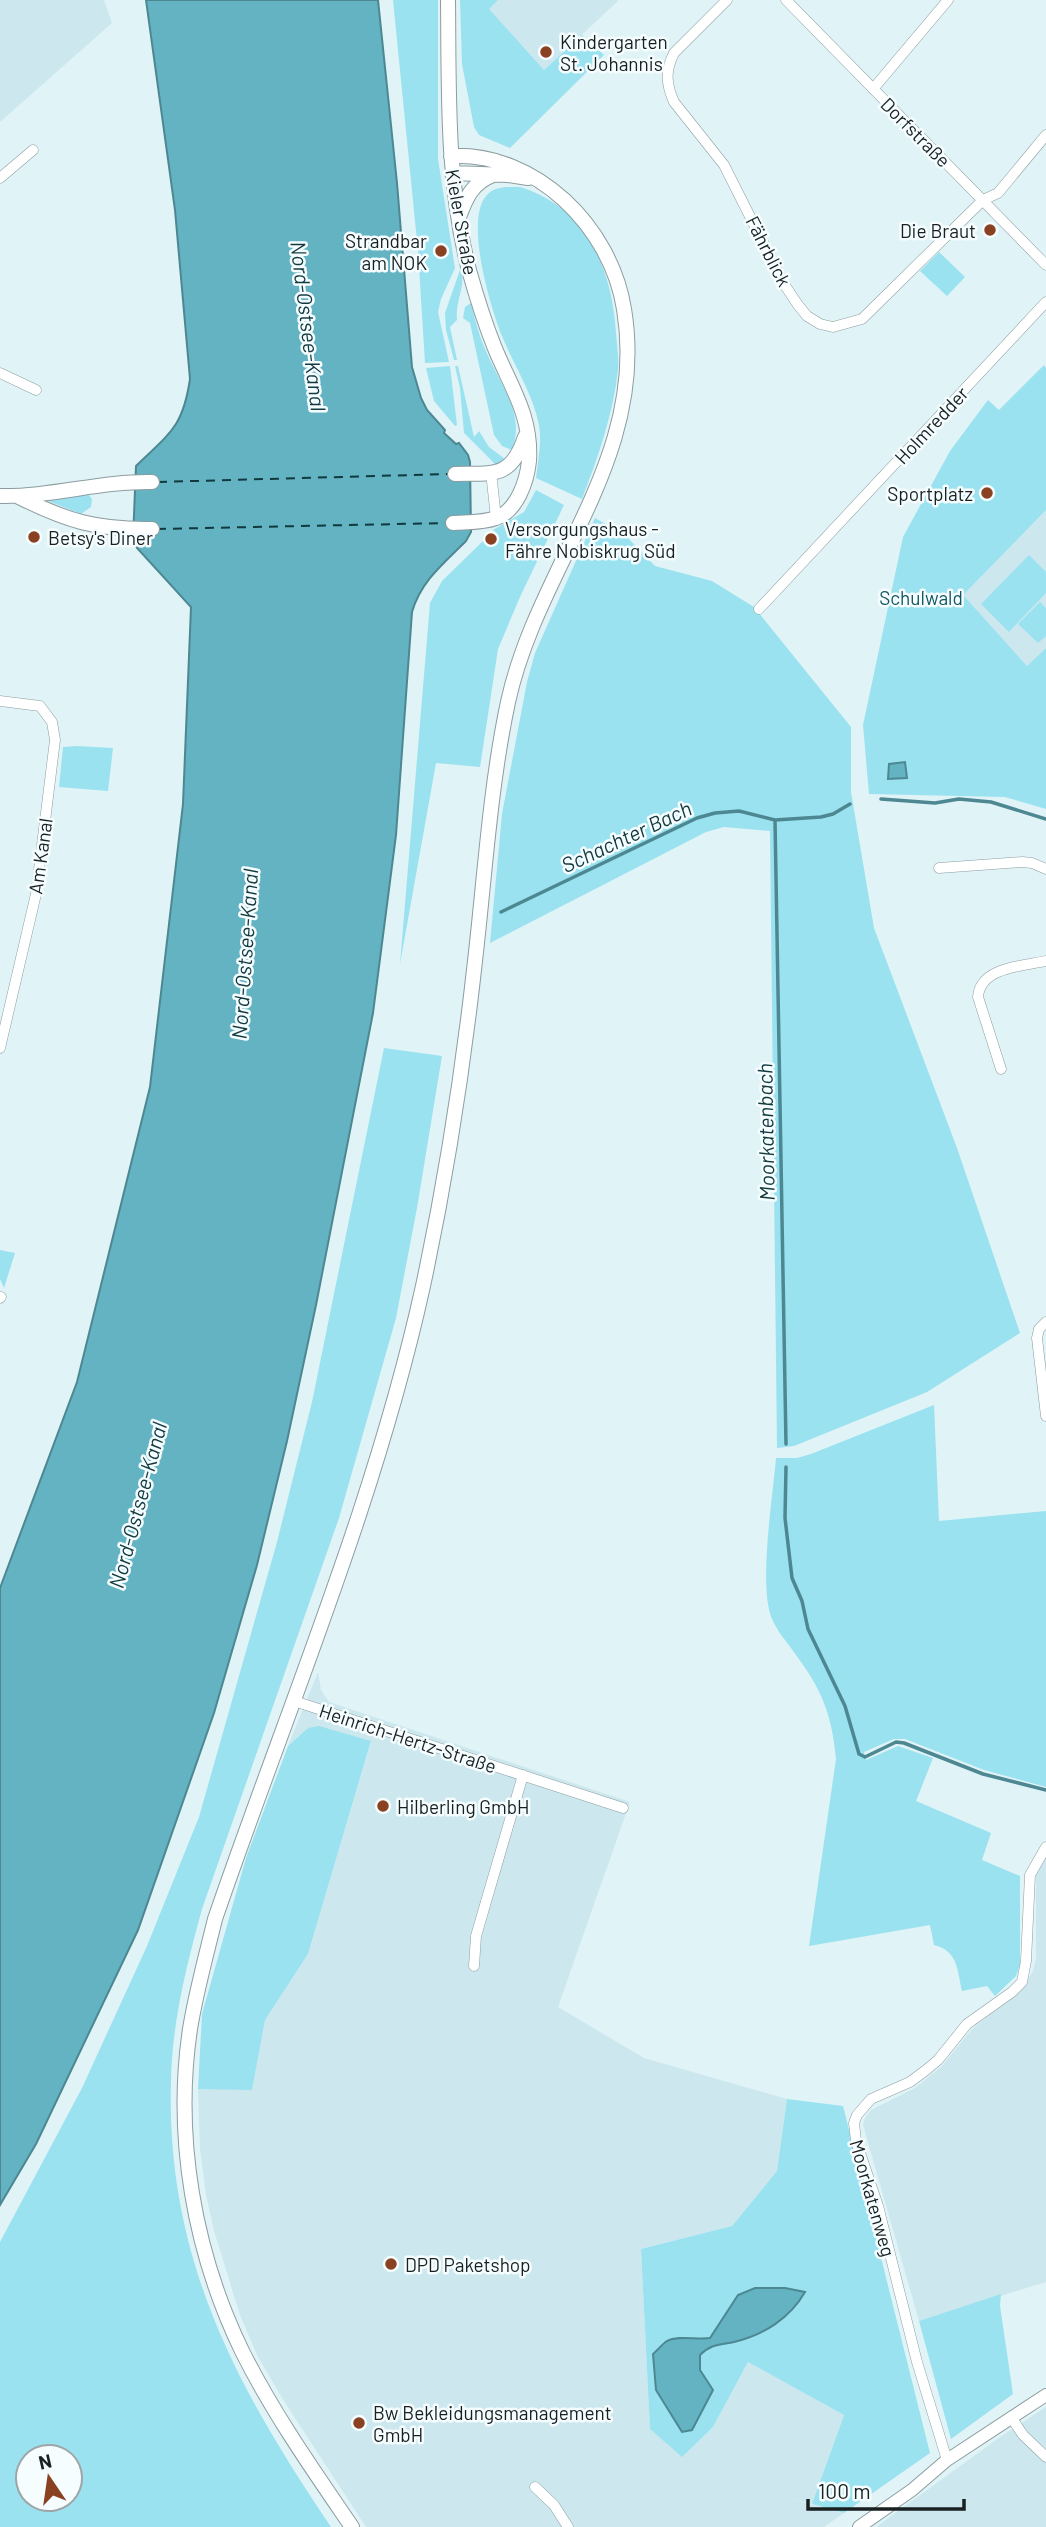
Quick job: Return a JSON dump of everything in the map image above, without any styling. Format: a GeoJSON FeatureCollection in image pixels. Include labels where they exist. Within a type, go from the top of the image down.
{"type":"FeatureCollection","features":[{"type":"Feature","properties":{"kind":"main road","name":"Kieler Straße"},"geometry":{"type":"LineString","coordinates":[[448,0],[451,156],[458,219],[472,280],[494,345],[526,417],[529,461],[524,483],[516,502],[496,518]]}},
{"type":"Feature","properties":{"kind":"main road"},"geometry":{"type":"LineString","coordinates":[[352,2527],[296,2445],[242,2350],[222,2305],[207,2260],[189,2176],[187,2153],[186,2078],[190,2030],[215,1919],[334,1591],[384,1439],[422,1289],[450,1145],[464,1049],[491,808],[509,698],[537,615],[596,493],[623,405],[628,368],[624,309],[612,267],[604,248],[582,218],[565,202],[511,164],[473,155],[451,156]]}},
{"type":"Feature","properties":{"kind":"main road"},"geometry":{"type":"LineString","coordinates":[[453,173],[495,174],[536,180]]}},
{"type":"Feature","properties":{"kind":"main road"},"geometry":{"type":"LineString","coordinates":[[458,219],[472,188],[482,179],[495,174]]}},
{"type":"Feature","properties":{"kind":"main road"},"geometry":{"type":"LineString","coordinates":[[454,474],[502,471],[513,463],[527,433]]}},
{"type":"Feature","properties":{"kind":"main road"},"geometry":{"type":"LineString","coordinates":[[0,496],[129,482],[152,482]]}},
{"type":"Feature","properties":{"kind":"main road"},"geometry":{"type":"LineString","coordinates":[[17,496],[53,514],[91,526],[152,529]]}},
{"type":"Feature","properties":{"kind":"main road"},"geometry":{"type":"LineString","coordinates":[[453,523],[496,518]]}},
{"type":"Feature","properties":{"kind":"street","name":"Fährblick"},"geometry":{"type":"LineString","coordinates":[[727,0],[674,53],[668,64],[666,80],[669,91],[674,102],[724,166],[784,284],[807,316],[820,324],[833,327],[862,319],[983,200],[998,193],[1046,135]]}},
{"type":"Feature","properties":{"kind":"street","name":"Dorfstraße"},"geometry":{"type":"LineString","coordinates":[[786,0],[1046,265]]}},
{"type":"Feature","properties":{"kind":"street"},"geometry":{"type":"LineString","coordinates":[[873,89],[948,0]]}},
{"type":"Feature","properties":{"kind":"street"},"geometry":{"type":"LineString","coordinates":[[0,178],[33,150]]}},
{"type":"Feature","properties":{"kind":"street","name":"Holmredder"},"geometry":{"type":"LineString","coordinates":[[759,609],[1046,302]]}},
{"type":"Feature","properties":{"kind":"street"},"geometry":{"type":"LineString","coordinates":[[0,373],[36,390]]}},
{"type":"Feature","properties":{"kind":"street"},"geometry":{"type":"LineString","coordinates":[[491,472],[496,518]]}},
{"type":"Feature","properties":{"kind":"street","name":"Am Kanal"},"geometry":{"type":"LineString","coordinates":[[0,701],[40,706],[52,722],[55,740],[36,894],[0,1048]]}},
{"type":"Feature","properties":{"kind":"street"},"geometry":{"type":"LineString","coordinates":[[939,867],[1021,862],[1046,869]]}},
{"type":"Feature","properties":{"kind":"street"},"geometry":{"type":"LineString","coordinates":[[1001,1069],[978,997],[978,988],[989,975],[1046,961]]}},
{"type":"Feature","properties":{"kind":"street"},"geometry":{"type":"LineString","coordinates":[[1046,1322],[1037,1334],[1046,1416]]}},
{"type":"Feature","properties":{"kind":"street","name":"Heinrich-Hertz-Straße"},"geometry":{"type":"LineString","coordinates":[[294,1701],[623,1808]]}},
{"type":"Feature","properties":{"kind":"street","name":"Heinrich-Hertz-Straße"},"geometry":{"type":"LineString","coordinates":[[474,1966],[476,1936],[523,1775]]}},
{"type":"Feature","properties":{"kind":"street","name":"Moorkatenweg"},"geometry":{"type":"LineString","coordinates":[[947,2460],[917,2362],[878,2206],[856,2141],[854,2123],[857,2115],[871,2099],[910,2082],[926,2070],[938,2060],[967,2024],[1022,1982],[1026,1961],[1030,1875],[1046,1847]]}},
{"type":"Feature","properties":{"kind":"street"},"geometry":{"type":"LineString","coordinates":[[859,2527],[912,2490],[947,2460],[1046,2395]]}},
{"type":"Feature","properties":{"kind":"street"},"geometry":{"type":"LineString","coordinates":[[1011,2417],[1023,2435],[1046,2457]]}},
{"type":"Feature","properties":{"kind":"street"},"geometry":{"type":"LineString","coordinates":[[535,2487],[554,2505],[568,2527]]}},
{"type":"Feature","properties":{"kind":"shaded area"},"geometry":{"type":"Polygon","coordinates":[[[0,0],[104,0],[112,23],[0,122],[0,0]]]}},
{"type":"Feature","properties":{"kind":"shaded area","name":"Kindergarten St. Johannis"},"geometry":{"type":"Polygon","coordinates":[[[498,0],[618,1],[544,70],[488,9],[498,0]]]}},
{"type":"Feature","properties":{"kind":"shaded area"},"geometry":{"type":"Polygon","coordinates":[[[1046,510],[1046,648],[1027,666],[962,595],[1046,510]]]}},
{"type":"Feature","properties":{"kind":"shaded area"},"geometry":{"type":"Polygon","coordinates":[[[318,1672],[321,1690],[329,1702],[630,1802],[558,2007],[644,2058],[787,2099],[777,2171],[732,2226],[641,2249],[650,2429],[682,2456],[713,2427],[748,2362],[844,2415],[812,2504],[786,2498],[844,2513],[824,2527],[366,2527],[282,2398],[257,2355],[240,2315],[214,2231],[200,2149],[198,2089],[252,2089],[265,2020],[308,1954],[371,1742],[308,1728],[288,1746],[318,1672]]]}},
{"type":"Feature","properties":{"kind":"shaded area"},"geometry":{"type":"Polygon","coordinates":[[[1046,1855],[1046,2282],[919,2321],[863,2125],[871,2110],[915,2088],[942,2066],[972,2029],[1025,1985],[1033,1971],[1036,1958],[1036,1874],[1046,1855]]]}},
{"type":"Feature","properties":{"kind":"shaded area"},"geometry":{"type":"Polygon","coordinates":[[[1046,2407],[1046,2527],[876,2527],[1000,2437],[1046,2407]]]}},
{"type":"Feature","properties":{"kind":"green space"},"geometry":{"type":"Polygon","coordinates":[[[393,0],[438,0],[438,159],[455,268],[438,312],[449,362],[425,363],[418,251],[393,0]]]}},
{"type":"Feature","properties":{"kind":"green space"},"geometry":{"type":"Polygon","coordinates":[[[460,0],[498,0],[489,9],[544,70],[582,35],[604,55],[510,148],[479,135],[474,127],[462,64],[460,0]]]}},
{"type":"Feature","properties":{"kind":"green space"},"geometry":{"type":"Polygon","coordinates":[[[520,187],[543,196],[562,209],[578,225],[591,243],[609,286],[618,361],[616,387],[604,436],[582,499],[536,478],[539,425],[528,391],[497,323],[481,263],[478,221],[481,204],[489,193],[496,189],[520,187]]]}},
{"type":"Feature","properties":{"kind":"green space"},"geometry":{"type":"Polygon","coordinates":[[[939,252],[965,277],[947,296],[920,271],[939,252]]]}},
{"type":"Feature","properties":{"kind":"green space"},"geometry":{"type":"Polygon","coordinates":[[[461,267],[462,282],[457,320],[450,327],[457,360],[454,360],[446,330],[445,313],[461,267]]]}},
{"type":"Feature","properties":{"kind":"green space"},"geometry":{"type":"Polygon","coordinates":[[[471,303],[484,345],[513,411],[516,424],[512,450],[502,446],[494,435],[470,323],[463,318],[465,307],[471,303]]]}},
{"type":"Feature","properties":{"kind":"green space","name":"Schulwald"},"geometry":{"type":"Polygon","coordinates":[[[1044,365],[1046,510],[963,595],[1027,666],[1046,648],[1046,809],[1005,797],[869,794],[863,725],[903,537],[950,451],[988,400],[999,410],[1044,365]]]}},
{"type":"Feature","properties":{"kind":"green space"},"geometry":{"type":"Polygon","coordinates":[[[450,366],[455,426],[434,401],[426,368],[450,366]]]}},
{"type":"Feature","properties":{"kind":"green space"},"geometry":{"type":"Polygon","coordinates":[[[455,366],[458,366],[474,437],[479,431],[489,447],[505,459],[496,465],[464,433],[455,366]]]}},
{"type":"Feature","properties":{"kind":"green space"},"geometry":{"type":"Polygon","coordinates":[[[536,490],[564,505],[498,649],[480,767],[436,763],[400,964],[430,603],[442,581],[483,541],[489,546],[498,537],[493,530],[524,512],[536,490]]]}},
{"type":"Feature","properties":{"kind":"green space"},"geometry":{"type":"Polygon","coordinates":[[[88,494],[92,499],[91,507],[81,514],[43,499],[88,494]]]}},
{"type":"Feature","properties":{"kind":"green space"},"geometry":{"type":"Polygon","coordinates":[[[595,518],[625,535],[655,566],[712,581],[754,607],[851,727],[851,792],[874,928],[957,1148],[1020,1333],[927,1392],[794,1446],[777,1448],[770,831],[724,827],[706,832],[490,943],[502,814],[527,682],[535,653],[595,518]]]}},
{"type":"Feature","properties":{"kind":"green space"},"geometry":{"type":"Polygon","coordinates":[[[1029,555],[1046,572],[1046,593],[1009,632],[981,604],[1029,555]]]}},
{"type":"Feature","properties":{"kind":"green space"},"geometry":{"type":"Polygon","coordinates":[[[1040,602],[1046,608],[1046,636],[1038,643],[1018,624],[1040,602]]]}},
{"type":"Feature","properties":{"kind":"green space"},"geometry":{"type":"Polygon","coordinates":[[[63,747],[113,748],[108,791],[59,787],[63,747]]]}},
{"type":"Feature","properties":{"kind":"green space"},"geometry":{"type":"Polygon","coordinates":[[[384,1048],[442,1056],[396,1318],[339,1518],[202,1909],[181,1994],[172,2059],[173,2145],[180,2205],[194,2262],[213,2317],[237,2370],[296,2474],[331,2527],[0,2527],[0,2242],[82,2088],[147,1946],[199,1817],[277,1542],[312,1402],[384,1048]]]}},
{"type":"Feature","properties":{"kind":"green space"},"geometry":{"type":"Polygon","coordinates":[[[0,1250],[15,1253],[4,1288],[0,1279],[0,1250]]]}},
{"type":"Feature","properties":{"kind":"green space"},"geometry":{"type":"Polygon","coordinates":[[[934,1405],[939,1521],[1046,1511],[1046,1787],[984,1770],[905,1739],[894,1739],[864,1752],[866,1760],[898,1746],[933,1758],[916,1801],[991,1833],[982,1860],[1020,1876],[1020,1965],[1016,1976],[995,1996],[987,1986],[962,1991],[955,1962],[948,1952],[934,1945],[930,1925],[809,1946],[836,1759],[824,1704],[805,1668],[772,1619],[766,1585],[776,1458],[797,1458],[811,1454],[934,1405]]]}},
{"type":"Feature","properties":{"kind":"green space"},"geometry":{"type":"Polygon","coordinates":[[[319,1726],[371,1741],[308,1954],[265,2020],[252,2090],[198,2089],[202,2014],[246,1858],[288,1746],[308,1728],[319,1726]]]}},
{"type":"Feature","properties":{"kind":"green space"},"geometry":{"type":"Polygon","coordinates":[[[787,2099],[843,2106],[930,2453],[844,2513],[812,2504],[844,2415],[748,2362],[713,2427],[682,2457],[650,2429],[641,2249],[732,2226],[777,2171],[787,2099]]]}},
{"type":"Feature","properties":{"kind":"green space"},"geometry":{"type":"Polygon","coordinates":[[[1001,2294],[1000,2306],[1013,2394],[951,2439],[919,2321],[1001,2294]]]}},
{"type":"Feature","properties":{"kind":"water","name":"Nord-Ostsee-Kanal"},"geometry":{"type":"Polygon","coordinates":[[[146,0],[378,0],[412,367],[427,410],[445,430],[444,433],[456,444],[459,443],[468,455],[471,532],[466,541],[427,582],[412,612],[396,835],[373,1013],[316,1305],[257,1565],[214,1713],[138,1930],[36,2144],[0,2205],[0,1588],[77,1382],[150,1087],[183,804],[191,607],[137,548],[133,539],[136,466],[179,419],[190,379],[175,210],[146,0]]]}},
{"type":"Feature","properties":{"kind":"water"},"geometry":{"type":"Polygon","coordinates":[[[905,762],[907,778],[888,779],[889,764],[905,762]]]}},
{"type":"Feature","properties":{"kind":"water"},"geometry":{"type":"Polygon","coordinates":[[[755,2288],[785,2288],[805,2292],[792,2310],[766,2330],[745,2339],[712,2347],[700,2355],[700,2370],[713,2390],[692,2430],[682,2432],[656,2390],[653,2354],[671,2339],[710,2338],[738,2295],[755,2288]]]}},
{"type":"Feature","properties":{"kind":"waterway","name":"Schachter Bach"},"geometry":{"type":"LineString","coordinates":[[881,799],[935,803],[959,799],[991,802],[1046,819]]}},
{"type":"Feature","properties":{"kind":"waterway","name":"Schachter Bach"},"geometry":{"type":"LineString","coordinates":[[501,912],[697,818],[739,811],[775,820],[821,817],[833,814],[850,804]]}},
{"type":"Feature","properties":{"kind":"waterway","name":"Moorkatenbach"},"geometry":{"type":"LineString","coordinates":[[775,820],[786,1444]]}},
{"type":"Feature","properties":{"kind":"waterway","name":"Moorkatenbach"},"geometry":{"type":"LineString","coordinates":[[786,1467],[785,1518],[792,1578],[802,1601],[808,1629],[845,1706],[859,1754],[865,1757],[896,1742],[904,1743],[983,1774],[1046,1790]]}},
{"type":"Feature","properties":{"kind":"ferry route"},"geometry":{"type":"LineString","coordinates":[[158,482],[450,474]]}},
{"type":"Feature","properties":{"kind":"ferry route"},"geometry":{"type":"LineString","coordinates":[[157,529],[448,523]]}},
{"type":"Feature","properties":{"kind":"place","name":"Kindergarten St. Johannis"},"geometry":{"type":"Point","coordinates":[546,52]}},
{"type":"Feature","properties":{"kind":"place","name":"Die Braut"},"geometry":{"type":"Point","coordinates":[990,230]}},
{"type":"Feature","properties":{"kind":"place","name":"Strandbar am NOK"},"geometry":{"type":"Point","coordinates":[441,251]}},
{"type":"Feature","properties":{"kind":"place","name":"Sportplatz"},"geometry":{"type":"Point","coordinates":[987,493]}},
{"type":"Feature","properties":{"kind":"place","name":"Betsy's Diner"},"geometry":{"type":"Point","coordinates":[34,537]}},
{"type":"Feature","properties":{"kind":"place","name":"Versorgungshaus - Fähre Nobiskrug Süd"},"geometry":{"type":"Point","coordinates":[491,539]}},
{"type":"Feature","properties":{"kind":"place","name":"Hilberling GmbH"},"geometry":{"type":"Point","coordinates":[383,1806]}},
{"type":"Feature","properties":{"kind":"place","name":"DPD Paketshop"},"geometry":{"type":"Point","coordinates":[391,2264]}},
{"type":"Feature","properties":{"kind":"place","name":"Bw Bekleidungsmanagement GmbH"},"geometry":{"type":"Point","coordinates":[359,2423]}}]}
